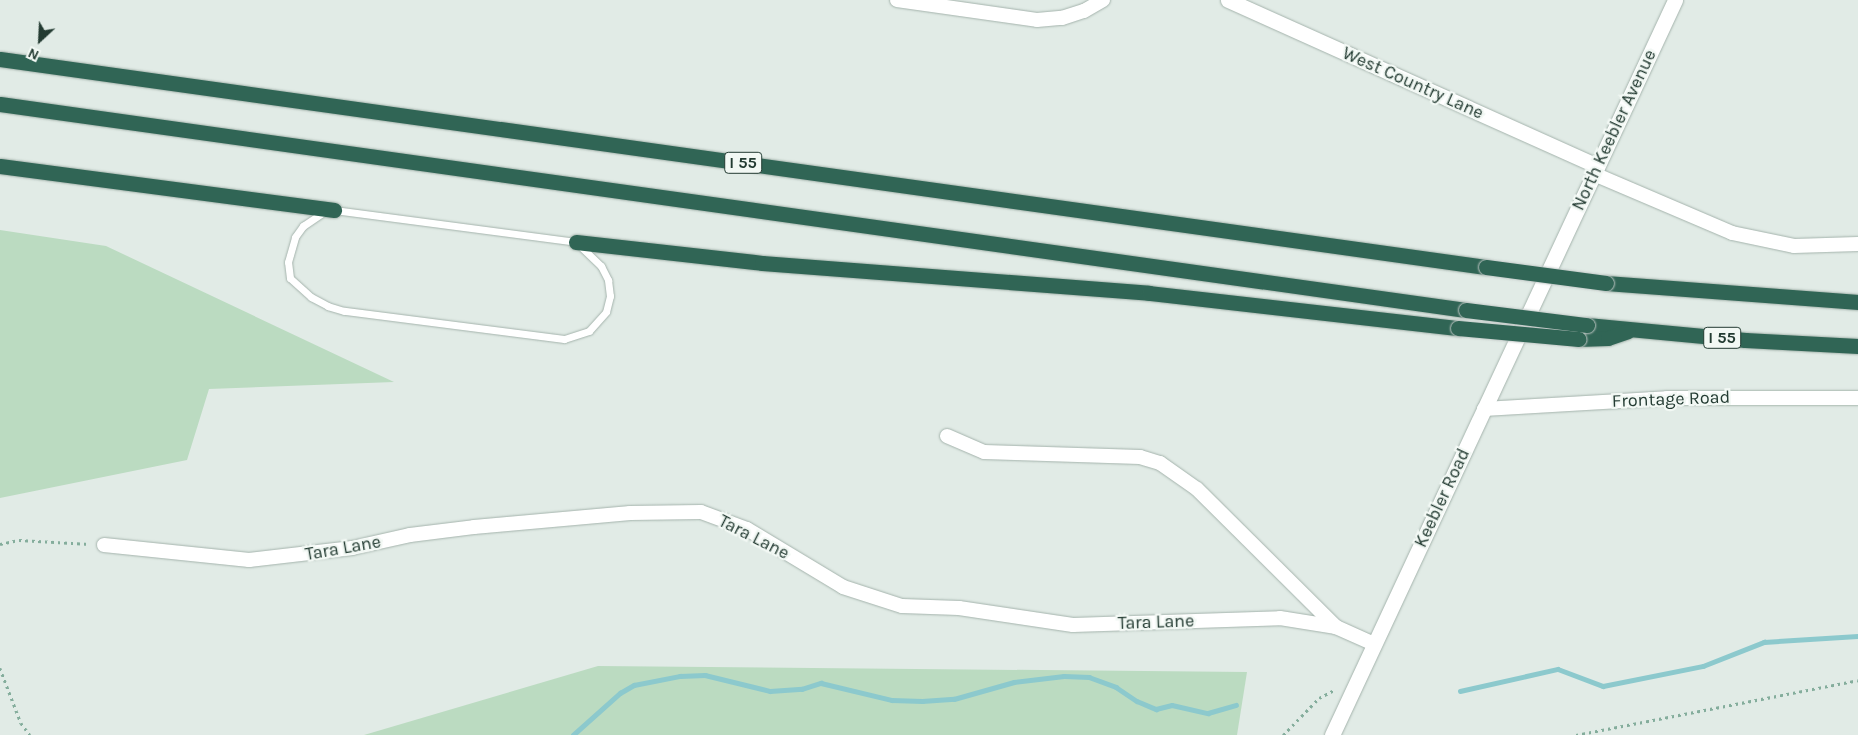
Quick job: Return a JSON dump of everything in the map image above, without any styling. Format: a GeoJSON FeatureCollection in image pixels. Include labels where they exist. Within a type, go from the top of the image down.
{"type":"FeatureCollection","features":[{"type":"Feature","properties":{"kind":"highway","name":"I 55"},"geometry":{"type":"LineString","coordinates":[[0,59],[1486,268],[1606,283],[1858,302]]}},
{"type":"Feature","properties":{"kind":"highway","name":"I 55"},"geometry":{"type":"LineString","coordinates":[[0,104],[1466,310],[1632,330],[1858,346]]}},
{"type":"Feature","properties":{"kind":"highway"},"geometry":{"type":"LineString","coordinates":[[0,166],[334,210]]}},
{"type":"Feature","properties":{"kind":"highway"},"geometry":{"type":"LineString","coordinates":[[576,242],[762,263],[1149,292],[1458,328],[1578,339],[1608,338],[1632,330]]}},
{"type":"Feature","properties":{"kind":"street"},"geometry":{"type":"LineString","coordinates":[[896,0],[1049,20],[1084,11],[1103,0]]}},
{"type":"Feature","properties":{"kind":"street","name":"West Country Lane"},"geometry":{"type":"LineString","coordinates":[[1228,0],[1732,233],[1794,246],[1858,244]]}},
{"type":"Feature","properties":{"kind":"street","name":"North Keebler Avenue"},"geometry":{"type":"LineString","coordinates":[[1552,260],[1596,170],[1674,0]]}},
{"type":"Feature","properties":{"kind":"street","name":"Keebler Road"},"geometry":{"type":"LineString","coordinates":[[1332,735],[1552,260]]}},
{"type":"Feature","properties":{"kind":"street","name":"Frontage Road"},"geometry":{"type":"LineString","coordinates":[[1484,409],[1668,398],[1858,398]]}},
{"type":"Feature","properties":{"kind":"street","name":"Tara Lane"},"geometry":{"type":"LineString","coordinates":[[947,436],[984,452],[1140,457],[1160,463],[1197,489],[1336,627]]}},
{"type":"Feature","properties":{"kind":"street","name":"Tara Lane"},"geometry":{"type":"LineString","coordinates":[[104,545],[250,560],[343,549],[410,535],[474,528],[630,513],[701,512],[746,529],[843,587],[902,606],[959,608],[1073,625],[1255,617],[1336,627],[1374,644]]}},
{"type":"Feature","properties":{"kind":"lane"},"geometry":{"type":"LineString","coordinates":[[334,210],[576,242],[601,266],[608,280],[610,296],[598,323],[577,336],[564,339],[344,311],[328,306],[298,287],[290,278],[288,262],[295,237],[303,226],[322,213],[334,210]]}},
{"type":"Feature","properties":{"kind":"path"},"geometry":{"type":"LineString","coordinates":[[0,544],[28,540],[104,545]]}},
{"type":"Feature","properties":{"kind":"path"},"geometry":{"type":"LineString","coordinates":[[0,668],[21,723],[30,735]]}},
{"type":"Feature","properties":{"kind":"path"},"geometry":{"type":"LineString","coordinates":[[1576,735],[1858,680]]}},
{"type":"Feature","properties":{"kind":"path"},"geometry":{"type":"LineString","coordinates":[[1283,735],[1327,693],[1341,688],[1352,693]]}},
{"type":"Feature","properties":{"kind":"green space"},"geometry":{"type":"Polygon","coordinates":[[[0,230],[106,246],[394,382],[209,389],[187,460],[0,498],[0,230]]]}},
{"type":"Feature","properties":{"kind":"green space"},"geometry":{"type":"Polygon","coordinates":[[[598,666],[1247,672],[1237,735],[364,735],[598,666]]]}},
{"type":"Feature","properties":{"kind":"waterway"},"geometry":{"type":"LineString","coordinates":[[1460,691],[1558,669],[1603,686],[1703,666],[1764,642],[1858,636]]}},
{"type":"Feature","properties":{"kind":"waterway"},"geometry":{"type":"LineString","coordinates":[[573,735],[620,693],[634,685],[680,676],[705,675],[770,691],[802,689],[821,683],[892,700],[922,701],[954,699],[1014,682],[1064,676],[1089,677],[1116,687],[1137,701],[1156,709],[1172,705],[1208,713],[1236,705]]}}]}
